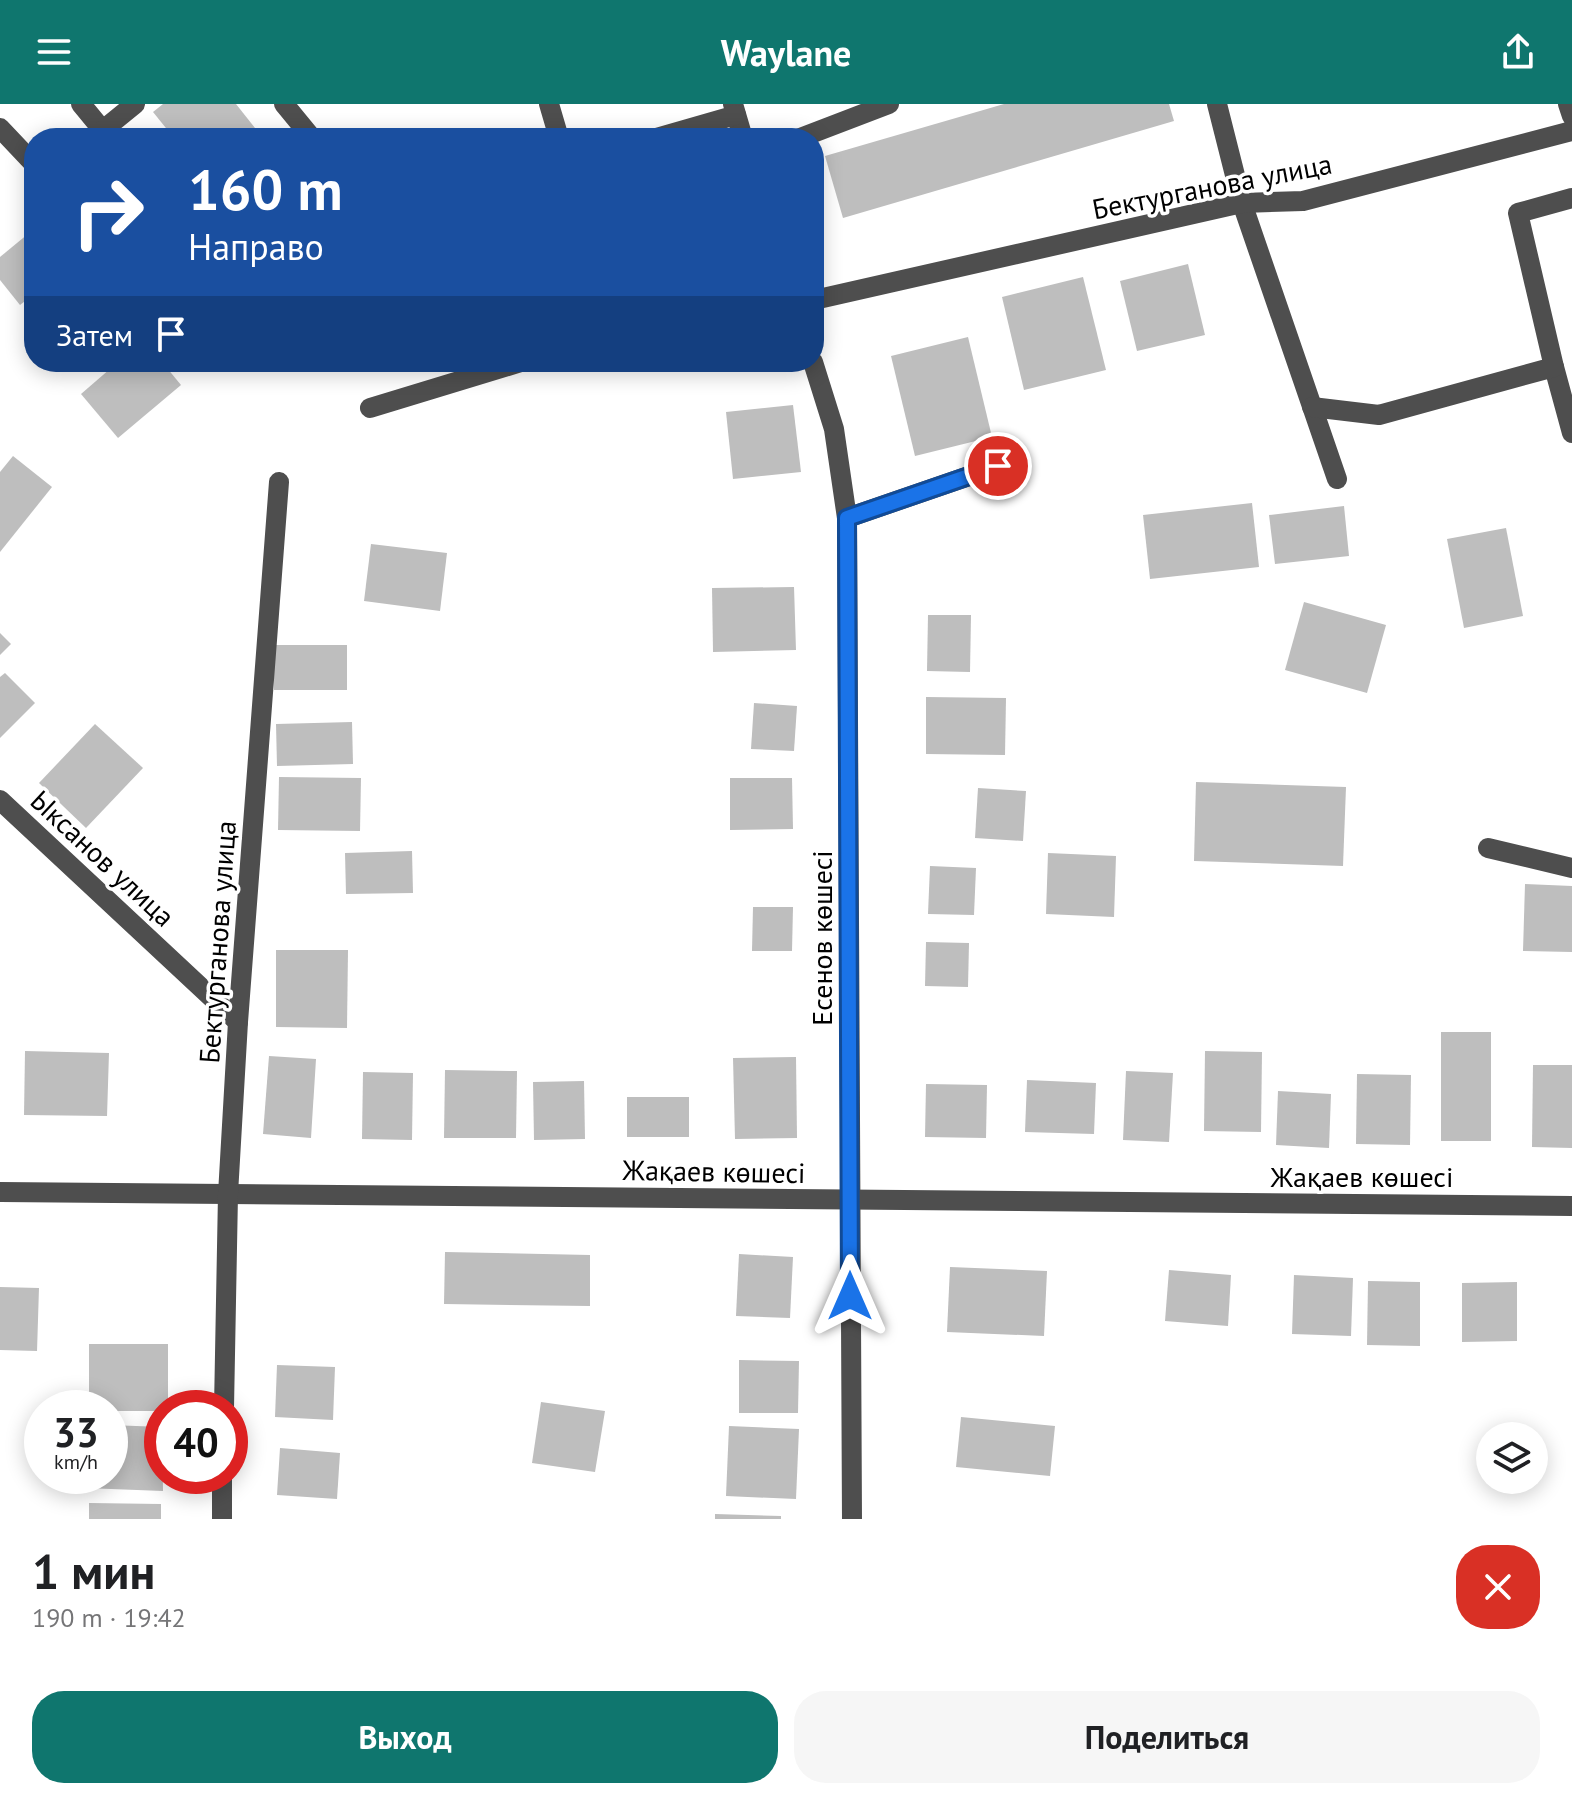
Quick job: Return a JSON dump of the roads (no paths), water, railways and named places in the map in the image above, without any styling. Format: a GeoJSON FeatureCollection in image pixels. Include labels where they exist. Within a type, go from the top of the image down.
{"type":"FeatureCollection","features":[{"type":"Feature","properties":{"kind":"street"},"geometry":{"type":"LineString","coordinates":[[81,104],[101,128]]}},
{"type":"Feature","properties":{"kind":"street"},"geometry":{"type":"LineString","coordinates":[[112,128],[135,104]]}},
{"type":"Feature","properties":{"kind":"street"},"geometry":{"type":"LineString","coordinates":[[284,104],[304,128]]}},
{"type":"Feature","properties":{"kind":"street"},"geometry":{"type":"LineString","coordinates":[[549,104],[556,128]]}},
{"type":"Feature","properties":{"kind":"street"},"geometry":{"type":"LineString","coordinates":[[824,129],[889,104]]}},
{"type":"Feature","properties":{"kind":"street"},"geometry":{"type":"LineString","coordinates":[[1217,104],[1242,203],[1337,479]]}},
{"type":"Feature","properties":{"kind":"street"},"geometry":{"type":"LineString","coordinates":[[1568,104],[1572,116]]}},
{"type":"Feature","properties":{"kind":"street"},"geometry":{"type":"LineString","coordinates":[[684,128],[734,110]]}},
{"type":"Feature","properties":{"kind":"street"},"geometry":{"type":"LineString","coordinates":[[0,128],[24,153]]}},
{"type":"Feature","properties":{"kind":"street","name":"Бектурганова улица"},"geometry":{"type":"LineString","coordinates":[[824,298],[1242,203],[1303,201],[1572,131]]}},
{"type":"Feature","properties":{"kind":"street"},"geometry":{"type":"LineString","coordinates":[[1572,198],[1518,213],[1572,433]]}},
{"type":"Feature","properties":{"kind":"street"},"geometry":{"type":"LineString","coordinates":[[1312,407],[1379,415],[1554,367]]}},
{"type":"Feature","properties":{"kind":"street"},"geometry":{"type":"LineString","coordinates":[[370,408],[488,372]]}},
{"type":"Feature","properties":{"kind":"street","name":"Есенов көшесі"},"geometry":{"type":"LineString","coordinates":[[816,372],[834,429],[847,518],[852,1519]]}},
{"type":"Feature","properties":{"kind":"street"},"geometry":{"type":"LineString","coordinates":[[847,518],[998,466]]}},
{"type":"Feature","properties":{"kind":"street","name":"Бектурганова улица"},"geometry":{"type":"LineString","coordinates":[[224,1390],[228,1194],[238,1022],[279,482]]}},
{"type":"Feature","properties":{"kind":"street","name":"Ыксанов улица"},"geometry":{"type":"LineString","coordinates":[[0,800],[238,1022]]}},
{"type":"Feature","properties":{"kind":"street"},"geometry":{"type":"LineString","coordinates":[[1488,848],[1572,868]]}},
{"type":"Feature","properties":{"kind":"street","name":"Жақаев көшесі"},"geometry":{"type":"LineString","coordinates":[[0,1192],[1572,1206]]}},
{"type":"Feature","properties":{"kind":"street"},"geometry":{"type":"LineString","coordinates":[[222,1494],[222,1519]]}}]}
